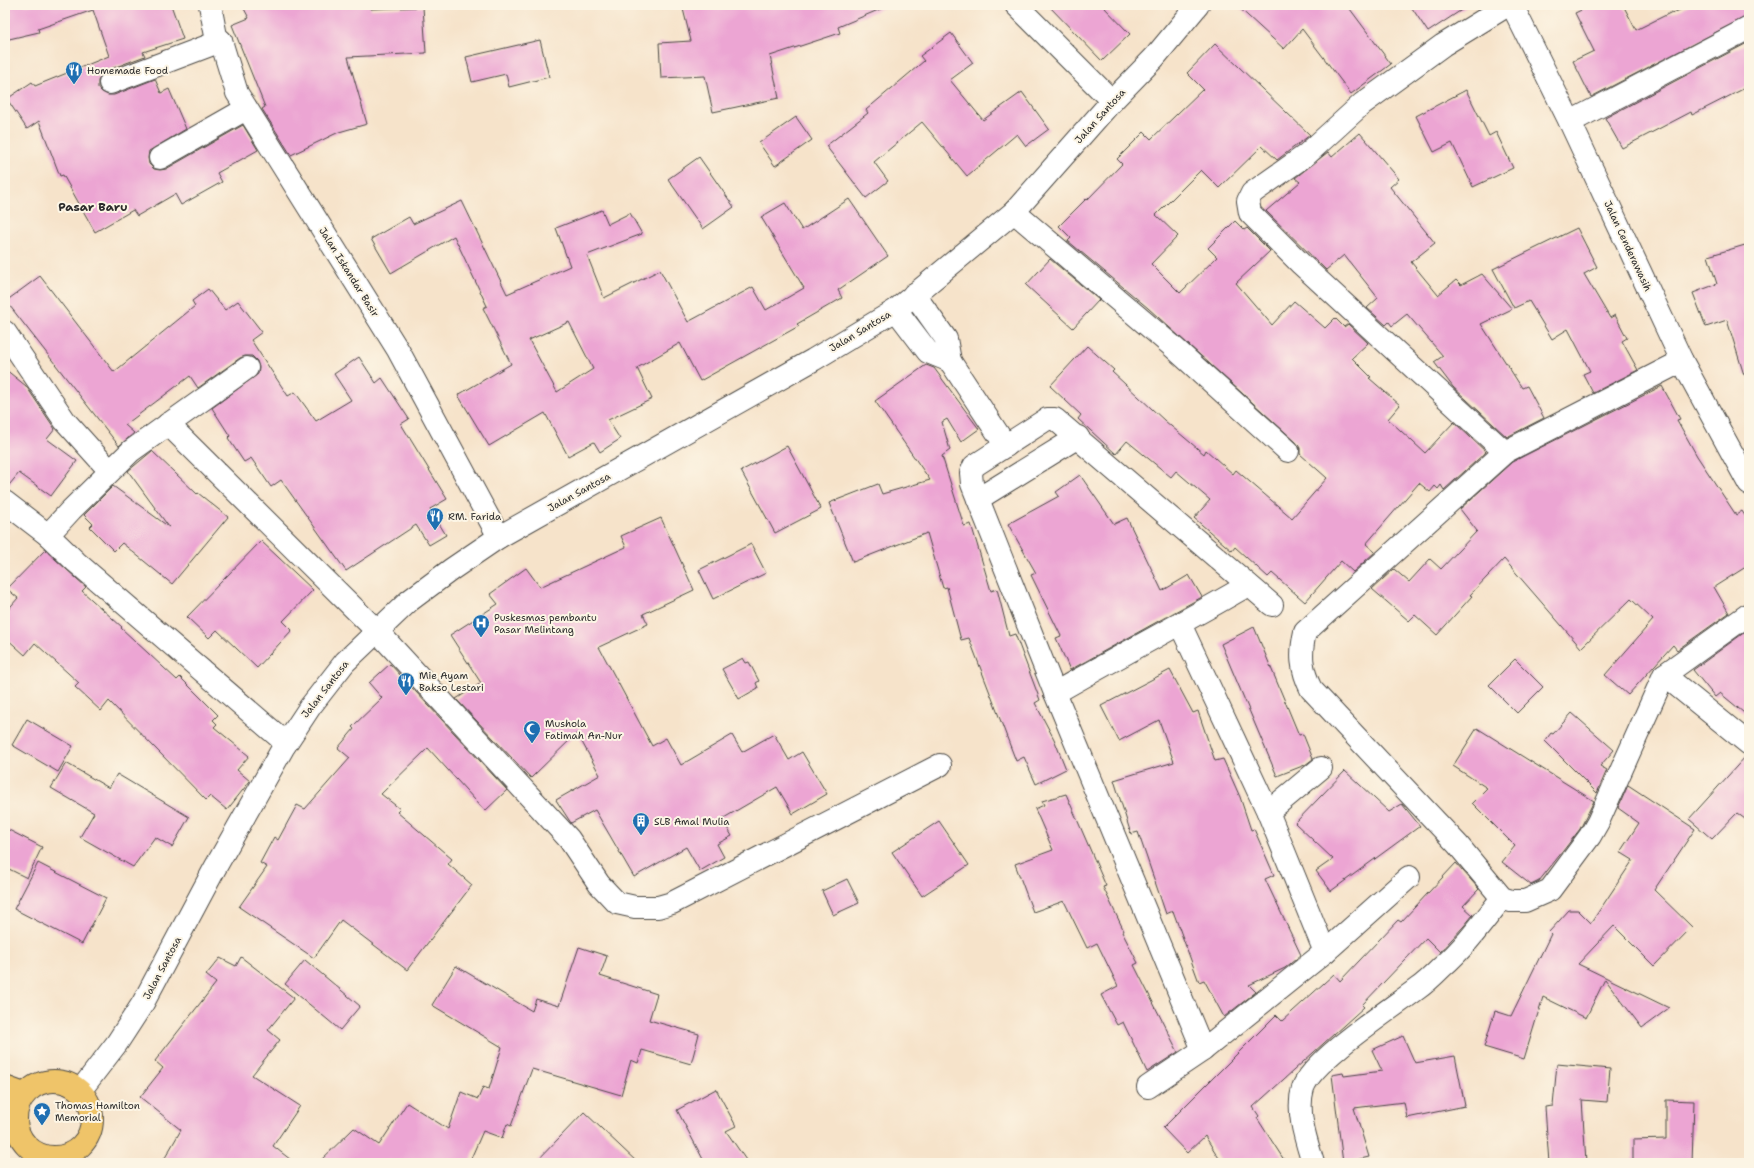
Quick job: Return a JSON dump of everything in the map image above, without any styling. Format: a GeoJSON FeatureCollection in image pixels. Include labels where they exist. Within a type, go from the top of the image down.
{"type":"FeatureCollection","features":[{"type":"Feature","properties":{"kind":"main road"},"geometry":{"type":"LineString","coordinates":[[52,1081],[67,1083],[80,1091],[90,1105],[92,1122],[87,1138],[78,1157],[41,1155],[25,1144],[16,1129],[15,1091],[52,1081]]}},
{"type":"Feature","properties":{"kind":"street","name":"Jalan Iskandar Basir"},"geometry":{"type":"LineString","coordinates":[[210,5],[216,36],[221,41],[237,93],[398,350],[499,537]]}},
{"type":"Feature","properties":{"kind":"street"},"geometry":{"type":"LineString","coordinates":[[1016,5],[1112,101]]}},
{"type":"Feature","properties":{"kind":"street","name":"Jalan Santosa"},"geometry":{"type":"LineString","coordinates":[[80,1091],[117,1043],[143,1003],[215,868],[286,743],[310,707],[345,662],[409,601],[499,537],[799,368],[896,310],[1014,212],[1112,101],[1154,58],[1198,5]]}},
{"type":"Feature","properties":{"kind":"street"},"geometry":{"type":"LineString","coordinates":[[1505,452],[1301,264],[1250,213],[1248,201],[1252,193],[1306,155],[1362,104],[1443,45],[1508,5]]}},
{"type":"Feature","properties":{"kind":"street","name":"Jalan Cenderawasih"},"geometry":{"type":"LineString","coordinates":[[1512,5],[1570,122],[1682,361],[1749,484]]}},
{"type":"Feature","properties":{"kind":"street"},"geometry":{"type":"LineString","coordinates":[[1570,122],[1749,28]]}},
{"type":"Feature","properties":{"kind":"street"},"geometry":{"type":"LineString","coordinates":[[110,83],[221,41]]}},
{"type":"Feature","properties":{"kind":"street"},"geometry":{"type":"LineString","coordinates":[[160,158],[246,108]]}},
{"type":"Feature","properties":{"kind":"street"},"geometry":{"type":"LineString","coordinates":[[1014,212],[1171,345],[1288,451]]}},
{"type":"Feature","properties":{"kind":"street"},"geometry":{"type":"LineString","coordinates":[[914,294],[946,339],[950,361],[1006,446]]}},
{"type":"Feature","properties":{"kind":"street"},"geometry":{"type":"LineString","coordinates":[[896,310],[928,352],[950,361]]}},
{"type":"Feature","properties":{"kind":"street"},"geometry":{"type":"LineString","coordinates":[[5,332],[65,421],[110,471]]}},
{"type":"Feature","properties":{"kind":"street"},"geometry":{"type":"LineString","coordinates":[[1682,361],[1505,452],[1306,632],[1302,647],[1301,662],[1311,689],[1458,845],[1502,898],[1517,902],[1525,901],[1550,890],[1590,836],[1598,822],[1664,675],[1749,614]]}},
{"type":"Feature","properties":{"kind":"street"},"geometry":{"type":"LineString","coordinates":[[48,535],[131,451],[247,368]]}},
{"type":"Feature","properties":{"kind":"street"},"geometry":{"type":"LineString","coordinates":[[1203,1050],[1055,693],[978,499],[971,480],[974,466],[1047,419],[1055,419],[1078,437],[1272,605]]}},
{"type":"Feature","properties":{"kind":"street"},"geometry":{"type":"LineString","coordinates":[[168,424],[378,632],[569,839],[599,884],[617,904],[635,907],[658,907],[672,903],[940,765]]}},
{"type":"Feature","properties":{"kind":"street"},"geometry":{"type":"LineString","coordinates":[[978,499],[1078,437]]}},
{"type":"Feature","properties":{"kind":"street"},"geometry":{"type":"LineString","coordinates":[[5,502],[48,535],[76,562],[286,743]]}},
{"type":"Feature","properties":{"kind":"street"},"geometry":{"type":"LineString","coordinates":[[1055,693],[1248,585]]}},
{"type":"Feature","properties":{"kind":"street"},"geometry":{"type":"LineString","coordinates":[[1180,624],[1268,812],[1325,952]]}},
{"type":"Feature","properties":{"kind":"street"},"geometry":{"type":"LineString","coordinates":[[1664,675],[1749,744]]}},
{"type":"Feature","properties":{"kind":"street"},"geometry":{"type":"LineString","coordinates":[[1268,812],[1321,768]]}},
{"type":"Feature","properties":{"kind":"street"},"geometry":{"type":"LineString","coordinates":[[1148,1087],[1203,1050],[1325,952],[1409,877]]}},
{"type":"Feature","properties":{"kind":"street"},"geometry":{"type":"LineString","coordinates":[[1313,1163],[1302,1117],[1303,1089],[1308,1079],[1323,1062],[1419,988],[1444,966],[1474,933],[1502,898]]}},
{"type":"Feature","properties":{"kind":"building"},"geometry":{"type":"Polygon","coordinates":[[[5,5],[171,5],[183,39],[143,52],[145,56],[105,71],[98,81],[98,88],[108,95],[114,95],[155,79],[161,93],[169,89],[186,129],[149,151],[149,164],[154,169],[166,169],[243,125],[258,150],[217,173],[222,182],[181,205],[175,194],[137,216],[133,210],[95,232],[63,175],[60,176],[39,121],[27,129],[7,99],[32,82],[35,86],[109,56],[93,10],[38,29],[39,32],[5,40],[5,5]]]}},
{"type":"Feature","properties":{"kind":"building"},"geometry":{"type":"Polygon","coordinates":[[[242,5],[369,5],[371,9],[423,7],[426,53],[348,57],[367,124],[339,132],[291,155],[262,109],[265,107],[232,25],[249,18],[242,5]]]}},
{"type":"Feature","properties":{"kind":"building"},"geometry":{"type":"Polygon","coordinates":[[[682,5],[890,5],[838,27],[840,33],[770,56],[779,98],[713,112],[705,76],[661,78],[659,43],[691,41],[682,5]]]}},
{"type":"Feature","properties":{"kind":"building"},"geometry":{"type":"Polygon","coordinates":[[[1048,5],[1102,5],[1130,34],[1102,61],[1048,5]]]}},
{"type":"Feature","properties":{"kind":"building"},"geometry":{"type":"Polygon","coordinates":[[[1236,5],[1347,5],[1391,64],[1351,94],[1302,29],[1284,49],[1236,5]]]}},
{"type":"Feature","properties":{"kind":"building"},"geometry":{"type":"Polygon","coordinates":[[[1410,5],[1469,5],[1428,32],[1410,5]]]}},
{"type":"Feature","properties":{"kind":"building"},"geometry":{"type":"Polygon","coordinates":[[[1592,5],[1623,5],[1636,30],[1672,12],[1673,13],[1691,5],[1742,5],[1747,16],[1591,97],[1573,61],[1594,51],[1575,13],[1592,5]]]}},
{"type":"Feature","properties":{"kind":"building"},"geometry":{"type":"Polygon","coordinates":[[[951,33],[973,63],[950,80],[983,120],[1022,92],[1049,129],[1026,146],[1017,134],[967,176],[922,122],[874,162],[888,181],[866,198],[826,146],[868,113],[866,110],[924,61],[920,56],[951,33]]]}},
{"type":"Feature","properties":{"kind":"building"},"geometry":{"type":"Polygon","coordinates":[[[540,40],[549,77],[509,87],[506,74],[472,82],[466,57],[540,40]]]}},
{"type":"Feature","properties":{"kind":"building"},"geometry":{"type":"Polygon","coordinates":[[[1749,42],[1749,86],[1692,115],[1691,112],[1622,148],[1605,118],[1749,42]]]}},
{"type":"Feature","properties":{"kind":"building"},"geometry":{"type":"Polygon","coordinates":[[[1215,44],[1310,135],[1277,160],[1262,146],[1219,188],[1201,170],[1156,215],[1178,236],[1151,264],[1180,293],[1217,257],[1208,248],[1235,221],[1244,230],[1247,228],[1270,251],[1236,283],[1272,325],[1294,301],[1325,328],[1335,318],[1344,327],[1348,324],[1368,343],[1352,358],[1371,377],[1369,378],[1400,405],[1388,419],[1425,453],[1454,422],[1486,452],[1444,490],[1441,485],[1438,489],[1435,486],[1430,492],[1419,483],[1366,544],[1375,552],[1353,572],[1341,561],[1305,602],[1272,573],[1268,577],[1235,547],[1232,551],[1194,518],[1210,500],[1176,471],[1171,477],[1127,441],[1116,454],[1078,419],[1081,415],[1050,386],[1087,346],[1114,370],[1112,372],[1165,421],[1204,454],[1206,450],[1233,474],[1236,470],[1292,518],[1327,478],[1300,454],[1300,448],[1296,442],[1148,308],[1068,241],[1071,238],[1059,226],[1122,164],[1117,159],[1144,132],[1151,139],[1203,89],[1187,73],[1215,44]]]}},
{"type":"Feature","properties":{"kind":"building"},"geometry":{"type":"Polygon","coordinates":[[[1466,90],[1489,136],[1496,132],[1513,168],[1473,187],[1452,143],[1434,152],[1416,116],[1466,90]]]}},
{"type":"Feature","properties":{"kind":"building"},"geometry":{"type":"Polygon","coordinates":[[[796,117],[812,140],[775,166],[759,143],[796,117]]]}},
{"type":"Feature","properties":{"kind":"building"},"geometry":{"type":"Polygon","coordinates":[[[1360,133],[1399,179],[1390,187],[1435,243],[1411,262],[1438,295],[1456,280],[1461,285],[1482,274],[1512,309],[1481,324],[1522,388],[1527,386],[1544,418],[1507,437],[1453,387],[1434,362],[1443,356],[1407,314],[1392,326],[1389,322],[1386,325],[1367,308],[1378,298],[1344,255],[1326,270],[1266,211],[1300,182],[1295,178],[1328,152],[1332,157],[1360,133]]]}},
{"type":"Feature","properties":{"kind":"building"},"geometry":{"type":"Polygon","coordinates":[[[699,157],[734,207],[703,229],[668,179],[699,157]]]}},
{"type":"Feature","properties":{"kind":"building"},"geometry":{"type":"Polygon","coordinates":[[[849,199],[888,256],[838,290],[842,298],[797,324],[799,326],[700,381],[680,343],[637,368],[652,399],[608,420],[620,439],[600,452],[594,442],[568,456],[545,413],[489,446],[458,395],[511,364],[483,308],[487,306],[454,236],[391,273],[371,239],[409,217],[413,224],[462,201],[507,294],[570,266],[556,228],[602,210],[608,224],[630,213],[642,234],[587,255],[604,298],[660,270],[688,322],[753,287],[766,310],[804,288],[761,217],[785,203],[802,230],[849,199]],[[569,322],[529,340],[557,392],[593,369],[569,322]]]}},
{"type":"Feature","properties":{"kind":"building"},"geometry":{"type":"Polygon","coordinates":[[[1577,228],[1597,267],[1584,274],[1610,318],[1615,315],[1627,338],[1622,341],[1638,370],[1593,393],[1583,374],[1590,371],[1568,329],[1552,339],[1529,301],[1514,308],[1493,269],[1577,228]]]}},
{"type":"Feature","properties":{"kind":"building"},"geometry":{"type":"Polygon","coordinates":[[[1745,245],[1749,256],[1749,375],[1744,375],[1727,320],[1706,327],[1693,293],[1717,284],[1708,256],[1745,245]]]}},
{"type":"Feature","properties":{"kind":"building"},"geometry":{"type":"Polygon","coordinates":[[[1050,259],[1099,300],[1073,328],[1026,285],[1050,259]]]}},
{"type":"Feature","properties":{"kind":"building"},"geometry":{"type":"Polygon","coordinates":[[[40,276],[114,372],[195,306],[192,301],[208,289],[225,310],[238,301],[262,332],[251,340],[288,396],[295,392],[316,421],[351,400],[334,374],[359,357],[376,383],[382,378],[409,419],[401,424],[447,499],[430,509],[446,535],[429,545],[416,525],[346,571],[281,480],[271,487],[251,458],[244,462],[228,438],[230,436],[212,408],[258,374],[259,367],[257,361],[252,356],[240,358],[198,388],[190,376],[125,425],[134,433],[119,446],[6,301],[40,276]]]}},
{"type":"Feature","properties":{"kind":"building"},"geometry":{"type":"Polygon","coordinates":[[[926,365],[934,368],[979,429],[961,442],[947,419],[942,422],[950,450],[942,456],[964,526],[971,524],[991,591],[997,589],[1009,636],[1015,634],[1040,700],[1035,703],[1054,739],[1066,769],[1036,784],[1024,757],[1016,761],[969,638],[961,640],[947,587],[943,588],[927,533],[853,562],[829,503],[878,484],[882,494],[930,480],[875,401],[926,365]]]}},
{"type":"Feature","properties":{"kind":"building"},"geometry":{"type":"Polygon","coordinates":[[[5,369],[26,386],[55,429],[47,439],[77,461],[51,496],[19,473],[5,490],[5,369]]]}},
{"type":"Feature","properties":{"kind":"building"},"geometry":{"type":"Polygon","coordinates":[[[1662,386],[1680,419],[1677,420],[1697,456],[1736,515],[1742,511],[1749,522],[1749,565],[1714,587],[1729,613],[1677,650],[1673,645],[1628,695],[1605,675],[1653,620],[1631,599],[1581,648],[1504,559],[1470,595],[1472,596],[1437,635],[1415,615],[1409,621],[1372,589],[1394,569],[1409,582],[1430,559],[1441,569],[1477,531],[1460,509],[1512,462],[1662,386]]]}},
{"type":"Feature","properties":{"kind":"building"},"geometry":{"type":"Polygon","coordinates":[[[787,446],[821,509],[775,533],[741,471],[787,446]]]}},
{"type":"Feature","properties":{"kind":"building"},"geometry":{"type":"Polygon","coordinates":[[[152,451],[197,494],[198,493],[228,517],[172,584],[122,543],[114,551],[90,527],[93,524],[84,515],[113,486],[169,527],[128,471],[152,451]]]}},
{"type":"Feature","properties":{"kind":"building"},"geometry":{"type":"Polygon","coordinates":[[[1080,475],[1114,524],[1127,518],[1162,591],[1189,575],[1202,597],[1070,670],[1056,638],[1061,636],[1031,575],[1036,573],[1008,524],[1059,496],[1056,492],[1080,475]]]}},
{"type":"Feature","properties":{"kind":"building"},"geometry":{"type":"Polygon","coordinates":[[[661,518],[694,590],[643,614],[648,624],[599,647],[652,746],[666,738],[681,765],[732,735],[742,752],[774,734],[789,760],[802,752],[827,794],[793,814],[777,787],[722,819],[732,836],[717,844],[724,857],[700,871],[686,847],[634,877],[595,810],[571,823],[556,800],[600,775],[577,733],[531,778],[456,699],[481,683],[450,635],[498,604],[490,594],[526,568],[540,587],[626,547],[621,536],[661,518]]]}},
{"type":"Feature","properties":{"kind":"building"},"geometry":{"type":"Polygon","coordinates":[[[261,541],[313,590],[283,621],[292,630],[257,668],[217,630],[209,638],[187,617],[261,541]]]}},
{"type":"Feature","properties":{"kind":"building"},"geometry":{"type":"Polygon","coordinates":[[[751,544],[766,573],[713,599],[699,570],[751,544]]]}},
{"type":"Feature","properties":{"kind":"building"},"geometry":{"type":"Polygon","coordinates":[[[45,550],[86,587],[82,591],[177,680],[180,677],[218,715],[213,720],[217,724],[214,727],[249,756],[237,770],[250,781],[227,810],[210,796],[206,800],[109,701],[101,711],[75,687],[79,683],[35,643],[25,655],[5,637],[5,613],[18,598],[7,589],[45,550]]]}},
{"type":"Feature","properties":{"kind":"building"},"geometry":{"type":"Polygon","coordinates":[[[1254,627],[1299,735],[1303,734],[1313,759],[1305,765],[1277,776],[1221,644],[1254,627]]]}},
{"type":"Feature","properties":{"kind":"building"},"geometry":{"type":"Polygon","coordinates":[[[1749,629],[1749,717],[1720,693],[1715,697],[1693,670],[1749,629]]]}},
{"type":"Feature","properties":{"kind":"building"},"geometry":{"type":"Polygon","coordinates":[[[743,658],[746,663],[749,662],[759,681],[756,683],[758,688],[739,699],[722,669],[743,658]]]}},
{"type":"Feature","properties":{"kind":"building"},"geometry":{"type":"Polygon","coordinates":[[[1515,659],[1543,687],[1517,713],[1489,685],[1515,659]]]}},
{"type":"Feature","properties":{"kind":"building"},"geometry":{"type":"Polygon","coordinates":[[[390,664],[507,790],[485,811],[428,748],[381,794],[400,809],[397,812],[452,859],[448,864],[472,885],[407,970],[341,920],[314,958],[239,907],[267,867],[260,863],[274,837],[278,840],[297,805],[305,809],[350,758],[338,748],[354,729],[352,727],[382,698],[369,683],[390,664]]]}},
{"type":"Feature","properties":{"kind":"building"},"geometry":{"type":"Polygon","coordinates":[[[1170,670],[1193,713],[1198,711],[1215,761],[1223,759],[1240,797],[1251,830],[1254,829],[1274,875],[1265,879],[1301,955],[1285,968],[1249,985],[1256,992],[1224,1017],[1204,980],[1199,982],[1173,911],[1166,914],[1138,832],[1131,834],[1114,780],[1174,762],[1159,720],[1119,741],[1101,706],[1170,670]]]}},
{"type":"Feature","properties":{"kind":"building"},"geometry":{"type":"Polygon","coordinates":[[[1572,713],[1614,750],[1600,766],[1607,770],[1597,793],[1545,741],[1551,733],[1553,734],[1572,713]]]}},
{"type":"Feature","properties":{"kind":"building"},"geometry":{"type":"Polygon","coordinates":[[[27,719],[73,746],[58,772],[12,745],[27,719]]]}},
{"type":"Feature","properties":{"kind":"building"},"geometry":{"type":"Polygon","coordinates":[[[1477,728],[1594,801],[1580,829],[1539,881],[1531,885],[1502,862],[1515,846],[1472,803],[1487,788],[1453,766],[1477,728]]]}},
{"type":"Feature","properties":{"kind":"building"},"geometry":{"type":"Polygon","coordinates":[[[1746,756],[1749,756],[1749,822],[1737,813],[1712,839],[1689,819],[1746,756]]]}},
{"type":"Feature","properties":{"kind":"building"},"geometry":{"type":"Polygon","coordinates":[[[66,763],[109,788],[117,774],[189,817],[172,847],[155,837],[133,867],[80,837],[94,813],[51,788],[66,763]]]}},
{"type":"Feature","properties":{"kind":"building"},"geometry":{"type":"Polygon","coordinates":[[[1345,771],[1389,812],[1402,804],[1420,826],[1331,891],[1316,871],[1333,859],[1295,823],[1345,771]]]}},
{"type":"Feature","properties":{"kind":"building"},"geometry":{"type":"Polygon","coordinates":[[[1628,785],[1695,829],[1654,890],[1692,927],[1654,966],[1614,926],[1578,964],[1669,1008],[1642,1028],[1605,979],[1586,1018],[1543,997],[1524,1059],[1484,1047],[1495,1011],[1511,1016],[1551,934],[1549,932],[1569,910],[1578,910],[1591,923],[1633,860],[1620,852],[1639,823],[1618,808],[1628,785]]]}},
{"type":"Feature","properties":{"kind":"building"},"geometry":{"type":"Polygon","coordinates":[[[1066,794],[1106,886],[1103,887],[1124,931],[1122,932],[1138,963],[1134,965],[1178,1052],[1147,1072],[1123,1022],[1117,1025],[1101,995],[1118,986],[1097,943],[1087,948],[1064,901],[1033,912],[1015,864],[1053,850],[1035,809],[1044,805],[1042,801],[1066,794]]]}},
{"type":"Feature","properties":{"kind":"building"},"geometry":{"type":"Polygon","coordinates":[[[939,821],[969,865],[922,896],[892,852],[939,821]]]}},
{"type":"Feature","properties":{"kind":"building"},"geometry":{"type":"Polygon","coordinates":[[[5,828],[42,847],[27,878],[5,867],[5,828]]]}},
{"type":"Feature","properties":{"kind":"building"},"geometry":{"type":"Polygon","coordinates":[[[38,863],[106,898],[82,944],[14,909],[38,863]]]}},
{"type":"Feature","properties":{"kind":"building"},"geometry":{"type":"Polygon","coordinates":[[[1456,863],[1479,889],[1463,906],[1473,915],[1464,926],[1440,952],[1426,938],[1362,1005],[1364,1007],[1253,1107],[1259,1116],[1257,1118],[1286,1163],[1222,1163],[1205,1136],[1187,1153],[1163,1128],[1276,1015],[1282,1021],[1334,974],[1340,981],[1398,920],[1401,922],[1456,863]]]}},
{"type":"Feature","properties":{"kind":"building"},"geometry":{"type":"Polygon","coordinates":[[[847,879],[859,903],[833,915],[822,891],[847,879]]]}},
{"type":"Feature","properties":{"kind":"building"},"geometry":{"type":"Polygon","coordinates":[[[579,947],[607,956],[600,976],[657,994],[649,1020],[699,1034],[691,1064],[642,1050],[638,1063],[631,1060],[621,1095],[532,1069],[511,1126],[507,1124],[502,1138],[483,1131],[469,1163],[318,1163],[354,1128],[379,1145],[407,1103],[448,1129],[461,1092],[478,1099],[483,1087],[489,1089],[502,1047],[432,1005],[456,966],[532,1011],[536,999],[559,1006],[579,947]]]}},
{"type":"Feature","properties":{"kind":"building"},"geometry":{"type":"Polygon","coordinates":[[[241,957],[294,998],[268,1030],[280,1040],[252,1075],[300,1106],[273,1146],[295,1163],[162,1163],[181,1130],[140,1097],[163,1068],[155,1061],[216,983],[206,975],[220,958],[236,966],[241,957]]]}},
{"type":"Feature","properties":{"kind":"building"},"geometry":{"type":"Polygon","coordinates":[[[305,960],[360,1006],[340,1030],[285,984],[305,960]]]}},
{"type":"Feature","properties":{"kind":"building"},"geometry":{"type":"Polygon","coordinates":[[[1403,1036],[1415,1063],[1455,1056],[1465,1106],[1407,1118],[1404,1102],[1354,1108],[1369,1157],[1343,1163],[1332,1075],[1343,1073],[1344,1076],[1382,1071],[1372,1050],[1403,1036]]]}},
{"type":"Feature","properties":{"kind":"building"},"geometry":{"type":"Polygon","coordinates":[[[1557,1064],[1610,1069],[1607,1102],[1582,1100],[1586,1163],[1549,1163],[1545,1107],[1553,1106],[1557,1064]]]}},
{"type":"Feature","properties":{"kind":"building"},"geometry":{"type":"Polygon","coordinates":[[[716,1089],[736,1126],[726,1131],[748,1163],[705,1163],[677,1110],[716,1089]]]}},
{"type":"Feature","properties":{"kind":"building"},"geometry":{"type":"Polygon","coordinates":[[[1666,1100],[1694,1101],[1692,1163],[1633,1163],[1633,1140],[1666,1139],[1666,1100]]]}},
{"type":"Feature","properties":{"kind":"building"},"geometry":{"type":"Polygon","coordinates":[[[584,1112],[638,1163],[535,1163],[584,1112]]]}},
{"type":"Feature","properties":{"kind":"place","name":"Homemade Food"},"geometry":{"type":"Point","coordinates":[74,85]}},
{"type":"Feature","properties":{"kind":"place","name":"RM. Farida"},"geometry":{"type":"Point","coordinates":[435,531]}},
{"type":"Feature","properties":{"kind":"place","name":"Puskesmas pembantu Pasar Melintang"},"geometry":{"type":"Point","coordinates":[481,638]}},
{"type":"Feature","properties":{"kind":"place","name":"Mie Ayam Bakso Lestari"},"geometry":{"type":"Point","coordinates":[406,696]}},
{"type":"Feature","properties":{"kind":"place","name":"Mushola Fatimah An-Nur"},"geometry":{"type":"Point","coordinates":[532,744]}},
{"type":"Feature","properties":{"kind":"place","name":"SLB Amal Mulia"},"geometry":{"type":"Point","coordinates":[641,836]}},
{"type":"Feature","properties":{"kind":"place","name":"Thomas Hamilton Memorial"},"geometry":{"type":"Point","coordinates":[42,1126]}},
{"type":"Feature","properties":{"kind":"district","name":"Pasar Baru"},"geometry":{"type":"Point","coordinates":[93,207]}}]}
